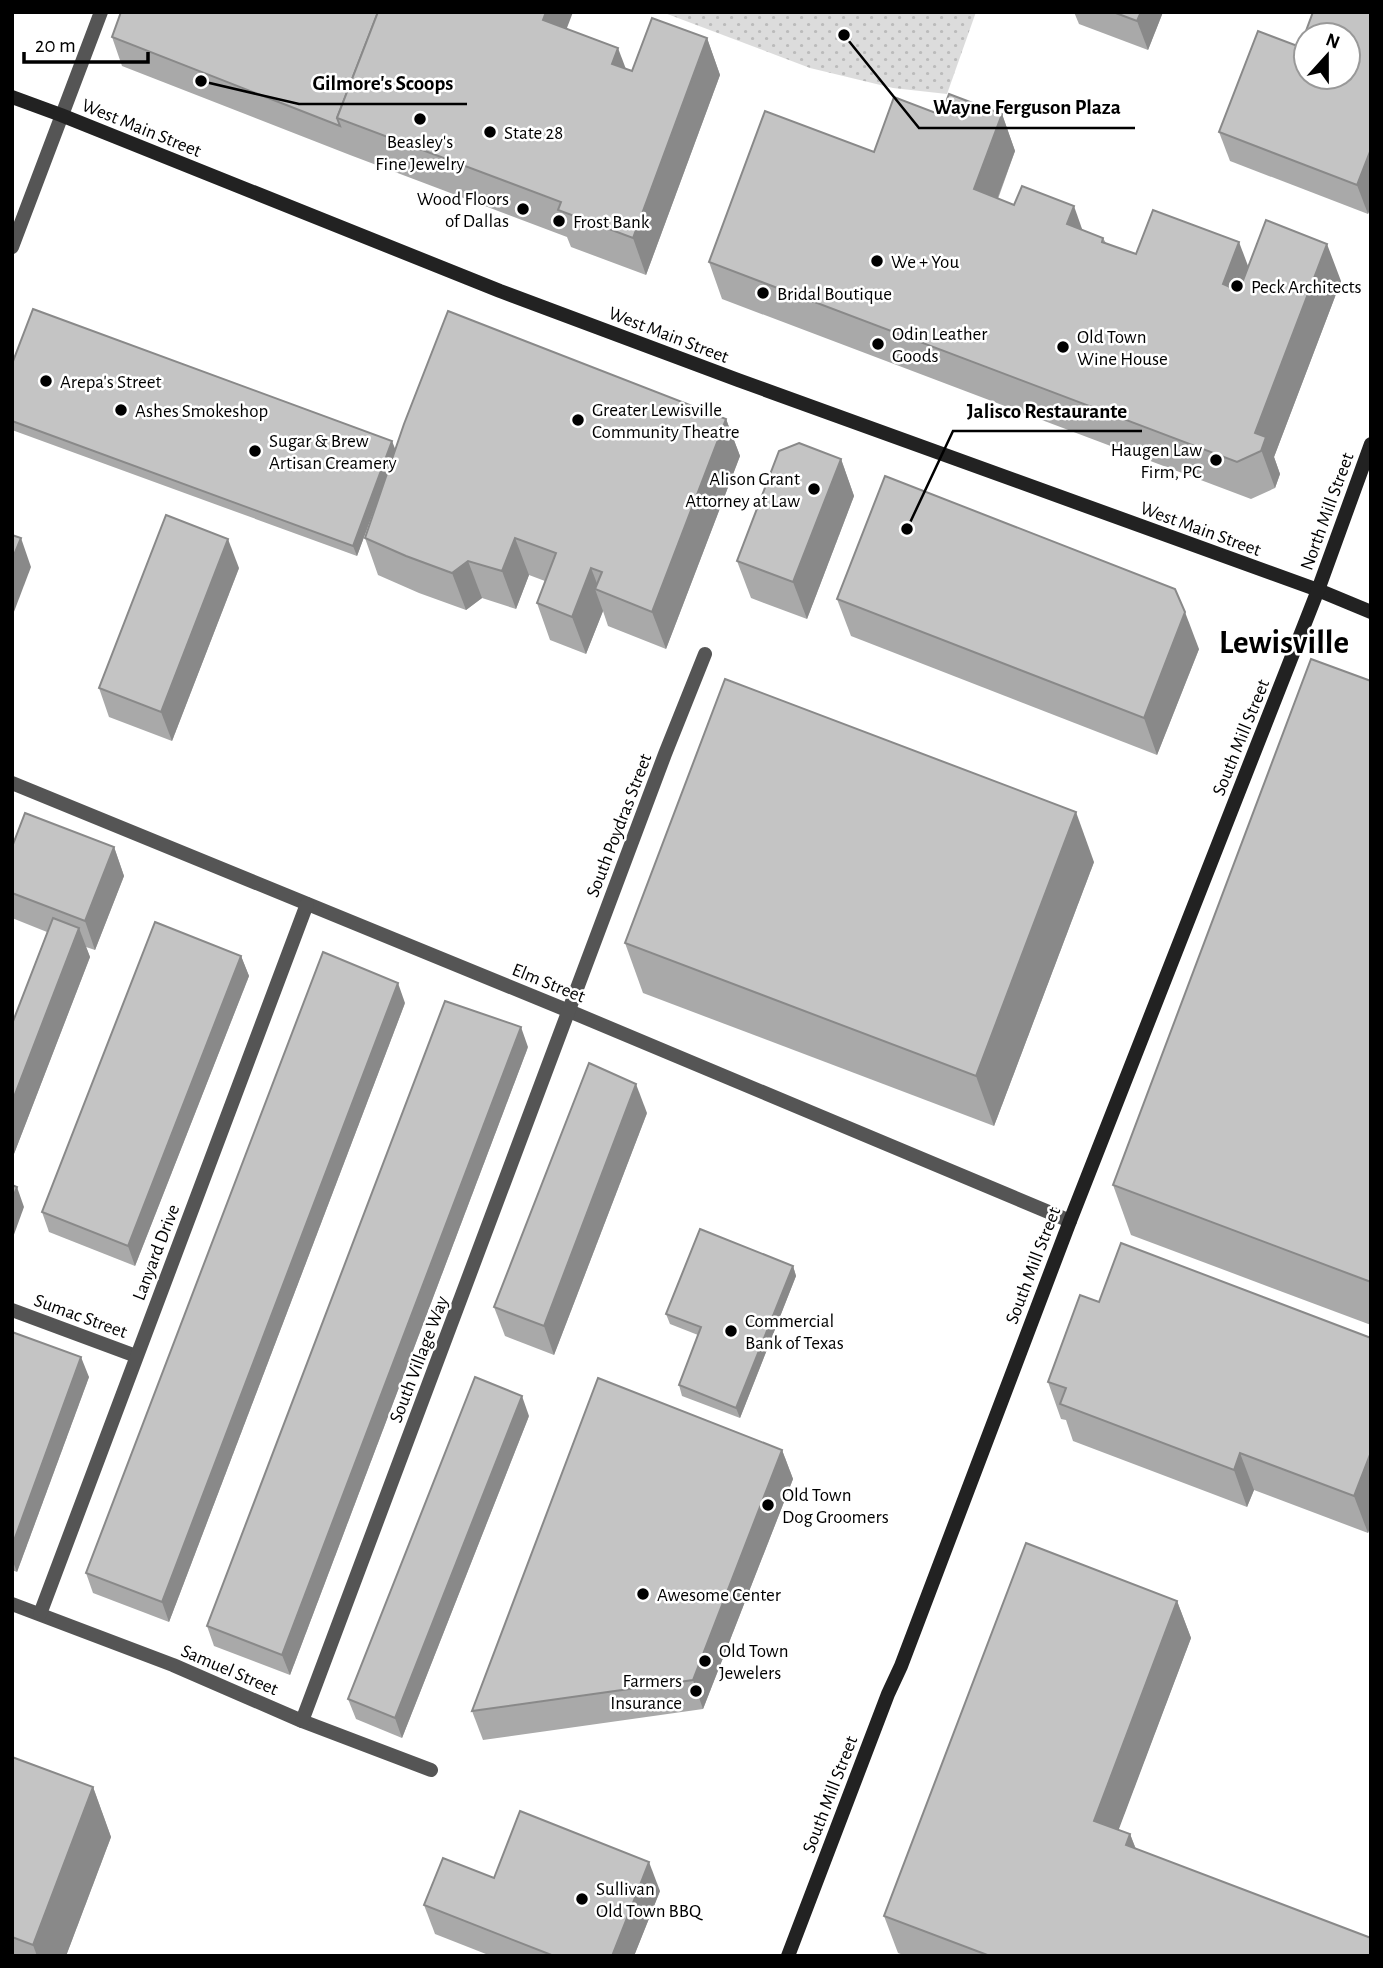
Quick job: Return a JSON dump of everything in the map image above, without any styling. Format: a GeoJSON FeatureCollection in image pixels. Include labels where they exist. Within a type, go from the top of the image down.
{"type":"FeatureCollection","features":[{"type":"Feature","properties":{"kind":"main road","name":"West Main Street"},"geometry":{"type":"LineString","coordinates":[[12,97],[513,296],[1318,590],[1371,612]]}},
{"type":"Feature","properties":{"kind":"main road","name":"North Mill Street"},"geometry":{"type":"LineString","coordinates":[[1318,590],[1371,444]]}},
{"type":"Feature","properties":{"kind":"main road","name":"South Mill Street"},"geometry":{"type":"LineString","coordinates":[[788,1956],[1070,1221],[1318,590]]}},
{"type":"Feature","properties":{"kind":"street"},"geometry":{"type":"LineString","coordinates":[[12,247],[101,12]]}},
{"type":"Feature","properties":{"kind":"street","name":"South Poydras Street"},"geometry":{"type":"LineString","coordinates":[[569,1011],[705,654]]}},
{"type":"Feature","properties":{"kind":"street","name":"Elm Street"},"geometry":{"type":"LineString","coordinates":[[12,783],[569,1011],[1070,1221]]}},
{"type":"Feature","properties":{"kind":"street","name":"Lanyard Drive"},"geometry":{"type":"LineString","coordinates":[[40,1614],[307,904]]}},
{"type":"Feature","properties":{"kind":"street","name":"South Village Way"},"geometry":{"type":"LineString","coordinates":[[302,1721],[569,1011]]}},
{"type":"Feature","properties":{"kind":"street","name":"Sumac Street"},"geometry":{"type":"LineString","coordinates":[[12,1310],[136,1356]]}},
{"type":"Feature","properties":{"kind":"street","name":"Samuel Street"},"geometry":{"type":"LineString","coordinates":[[12,1604],[173,1665],[302,1721],[431,1770]]}},
{"type":"Feature","properties":{"kind":"shaded area"},"geometry":{"type":"Polygon","coordinates":[[[662,12],[976,12],[947,94],[893,88],[810,68],[662,12]]]}},
{"type":"Feature","properties":{"kind":"building"},"geometry":{"type":"Polygon","coordinates":[[[121,12],[378,12],[337,118],[340,126],[112,37],[121,12]]]}},
{"type":"Feature","properties":{"kind":"building"},"geometry":{"type":"Polygon","coordinates":[[[378,12],[546,12],[543,20],[618,48],[612,64],[632,71],[652,18],[707,38],[633,238],[558,210],[561,202],[337,118],[378,12]]]}},
{"type":"Feature","properties":{"kind":"building"},"geometry":{"type":"Polygon","coordinates":[[[1113,12],[1141,12],[1137,21],[1113,12]]]}},
{"type":"Feature","properties":{"kind":"building"},"geometry":{"type":"Polygon","coordinates":[[[1313,12],[1371,12],[1371,149],[1357,185],[1219,132],[1258,31],[1292,44],[1292,91],[1362,91],[1362,21],[1310,21],[1313,12]]]}},
{"type":"Feature","properties":{"kind":"building"},"geometry":{"type":"Polygon","coordinates":[[[949,94],[1002,114],[974,189],[1014,205],[1022,186],[1074,206],[1067,224],[1103,238],[1102,242],[1136,254],[1153,210],[1239,242],[1223,284],[1239,291],[1266,220],[1327,244],[1255,433],[1266,437],[1261,451],[1237,462],[709,262],[765,111],[874,152],[894,97],[941,115],[949,94]]]}},
{"type":"Feature","properties":{"kind":"building"},"geometry":{"type":"Polygon","coordinates":[[[33,309],[392,441],[353,546],[12,421],[12,364],[33,309]]]}},
{"type":"Feature","properties":{"kind":"building"},"geometry":{"type":"Polygon","coordinates":[[[448,311],[726,419],[652,612],[595,589],[602,572],[591,568],[572,617],[537,603],[556,553],[515,538],[502,571],[468,561],[452,573],[365,538],[404,424],[448,311]]]}},
{"type":"Feature","properties":{"kind":"building"},"geometry":{"type":"Polygon","coordinates":[[[799,443],[841,459],[793,582],[737,561],[779,451],[799,443]]]}},
{"type":"Feature","properties":{"kind":"building"},"geometry":{"type":"Polygon","coordinates":[[[885,476],[1175,589],[1185,612],[1144,718],[837,599],[885,476]]]}},
{"type":"Feature","properties":{"kind":"building"},"geometry":{"type":"Polygon","coordinates":[[[166,515],[228,539],[161,712],[99,688],[166,515]]]}},
{"type":"Feature","properties":{"kind":"building"},"geometry":{"type":"Polygon","coordinates":[[[12,535],[21,538],[12,560],[12,535]]]}},
{"type":"Feature","properties":{"kind":"building"},"geometry":{"type":"Polygon","coordinates":[[[1311,659],[1371,681],[1371,1282],[1113,1185],[1311,659]]]}},
{"type":"Feature","properties":{"kind":"building"},"geometry":{"type":"Polygon","coordinates":[[[725,679],[1076,812],[976,1076],[625,943],[725,679]]]}},
{"type":"Feature","properties":{"kind":"building"},"geometry":{"type":"Polygon","coordinates":[[[25,813],[114,847],[85,921],[12,893],[12,847],[25,813]]]}},
{"type":"Feature","properties":{"kind":"building"},"geometry":{"type":"Polygon","coordinates":[[[53,918],[79,928],[12,1102],[12,1024],[53,918]]]}},
{"type":"Feature","properties":{"kind":"building"},"geometry":{"type":"Polygon","coordinates":[[[155,922],[241,956],[128,1246],[42,1212],[155,922]]]}},
{"type":"Feature","properties":{"kind":"building"},"geometry":{"type":"Polygon","coordinates":[[[323,952],[398,983],[162,1602],[86,1573],[323,952]]]}},
{"type":"Feature","properties":{"kind":"building"},"geometry":{"type":"Polygon","coordinates":[[[445,1001],[521,1027],[282,1655],[207,1626],[445,1001]]]}},
{"type":"Feature","properties":{"kind":"building"},"geometry":{"type":"Polygon","coordinates":[[[589,1063],[636,1084],[544,1326],[494,1307],[589,1063]]]}},
{"type":"Feature","properties":{"kind":"building"},"geometry":{"type":"Polygon","coordinates":[[[12,1185],[17,1187],[12,1200],[12,1185]]]}},
{"type":"Feature","properties":{"kind":"building","name":"Commercial Bank of Texas"},"geometry":{"type":"Polygon","coordinates":[[[700,1229],[793,1266],[736,1408],[679,1385],[701,1327],[666,1314],[700,1229]]]}},
{"type":"Feature","properties":{"kind":"building"},"geometry":{"type":"Polygon","coordinates":[[[1121,1243],[1371,1338],[1371,1452],[1354,1496],[1240,1453],[1234,1470],[1060,1404],[1066,1388],[1048,1382],[1080,1295],[1099,1302],[1121,1243]]]}},
{"type":"Feature","properties":{"kind":"building"},"geometry":{"type":"Polygon","coordinates":[[[12,1332],[81,1357],[12,1546],[12,1332]]]}},
{"type":"Feature","properties":{"kind":"building"},"geometry":{"type":"Polygon","coordinates":[[[475,1377],[522,1396],[395,1718],[348,1699],[475,1377]]]}},
{"type":"Feature","properties":{"kind":"building","name":"Awesome Center"},"geometry":{"type":"Polygon","coordinates":[[[598,1378],[782,1450],[693,1680],[472,1711],[598,1378]]]}},
{"type":"Feature","properties":{"kind":"building"},"geometry":{"type":"Polygon","coordinates":[[[1026,1543],[1177,1601],[1094,1821],[1130,1834],[1126,1845],[1371,1938],[1371,1956],[990,1956],[884,1916],[1026,1543]]]}},
{"type":"Feature","properties":{"kind":"building"},"geometry":{"type":"Polygon","coordinates":[[[12,1757],[93,1787],[33,1945],[12,1937],[12,1757]]]}},
{"type":"Feature","properties":{"kind":"building","name":"Sullivan Old Town BBQ"},"geometry":{"type":"Polygon","coordinates":[[[520,1811],[649,1862],[612,1956],[554,1956],[424,1905],[443,1858],[494,1878],[520,1811]]]}},
{"type":"Feature","properties":{"kind":"place","name":"Wayne Ferguson Plaza"},"geometry":{"type":"Point","coordinates":[844,35]}},
{"type":"Feature","properties":{"kind":"place","name":"Gilmore's Scoops"},"geometry":{"type":"Point","coordinates":[201,81]}},
{"type":"Feature","properties":{"kind":"place","name":"Beasley's Fine Jewelry"},"geometry":{"type":"Point","coordinates":[420,119]}},
{"type":"Feature","properties":{"kind":"place","name":"State 28"},"geometry":{"type":"Point","coordinates":[490,132]}},
{"type":"Feature","properties":{"kind":"place","name":"Wood Floors of Dallas"},"geometry":{"type":"Point","coordinates":[523,209]}},
{"type":"Feature","properties":{"kind":"place","name":"Frost Bank"},"geometry":{"type":"Point","coordinates":[559,221]}},
{"type":"Feature","properties":{"kind":"place","name":"We + You"},"geometry":{"type":"Point","coordinates":[877,261]}},
{"type":"Feature","properties":{"kind":"place","name":"Peck Architects"},"geometry":{"type":"Point","coordinates":[1237,286]}},
{"type":"Feature","properties":{"kind":"place","name":"Bridal Boutique"},"geometry":{"type":"Point","coordinates":[763,293]}},
{"type":"Feature","properties":{"kind":"place","name":"Odin Leather Goods"},"geometry":{"type":"Point","coordinates":[878,344]}},
{"type":"Feature","properties":{"kind":"place","name":"Old Town Wine House"},"geometry":{"type":"Point","coordinates":[1063,347]}},
{"type":"Feature","properties":{"kind":"place","name":"Arepa's Street"},"geometry":{"type":"Point","coordinates":[46,381]}},
{"type":"Feature","properties":{"kind":"place","name":"Ashes Smokeshop"},"geometry":{"type":"Point","coordinates":[121,410]}},
{"type":"Feature","properties":{"kind":"place","name":"Greater Lewisville Community Theatre"},"geometry":{"type":"Point","coordinates":[578,420]}},
{"type":"Feature","properties":{"kind":"place","name":"Sugar & Brew Artisan Creamery"},"geometry":{"type":"Point","coordinates":[255,451]}},
{"type":"Feature","properties":{"kind":"place","name":"Haugen Law Firm, PC"},"geometry":{"type":"Point","coordinates":[1216,460]}},
{"type":"Feature","properties":{"kind":"place","name":"Alison Grant Attorney at Law"},"geometry":{"type":"Point","coordinates":[814,489]}},
{"type":"Feature","properties":{"kind":"place","name":"Jalisco Restaurante"},"geometry":{"type":"Point","coordinates":[907,529]}},
{"type":"Feature","properties":{"kind":"place","name":"Commercial Bank of Texas"},"geometry":{"type":"Point","coordinates":[731,1331]}},
{"type":"Feature","properties":{"kind":"place","name":"Old Town Dog Groomers"},"geometry":{"type":"Point","coordinates":[768,1505]}},
{"type":"Feature","properties":{"kind":"place","name":"Awesome Center"},"geometry":{"type":"Point","coordinates":[643,1594]}},
{"type":"Feature","properties":{"kind":"place","name":"Old Town Jewelers"},"geometry":{"type":"Point","coordinates":[705,1661]}},
{"type":"Feature","properties":{"kind":"place","name":"Farmers Insurance"},"geometry":{"type":"Point","coordinates":[696,1691]}},
{"type":"Feature","properties":{"kind":"place","name":"Sullivan Old Town BBQ"},"geometry":{"type":"Point","coordinates":[582,1899]}},
{"type":"Feature","properties":{"kind":"district","name":"Lewisville"},"geometry":{"type":"Point","coordinates":[1284,641]}}]}
